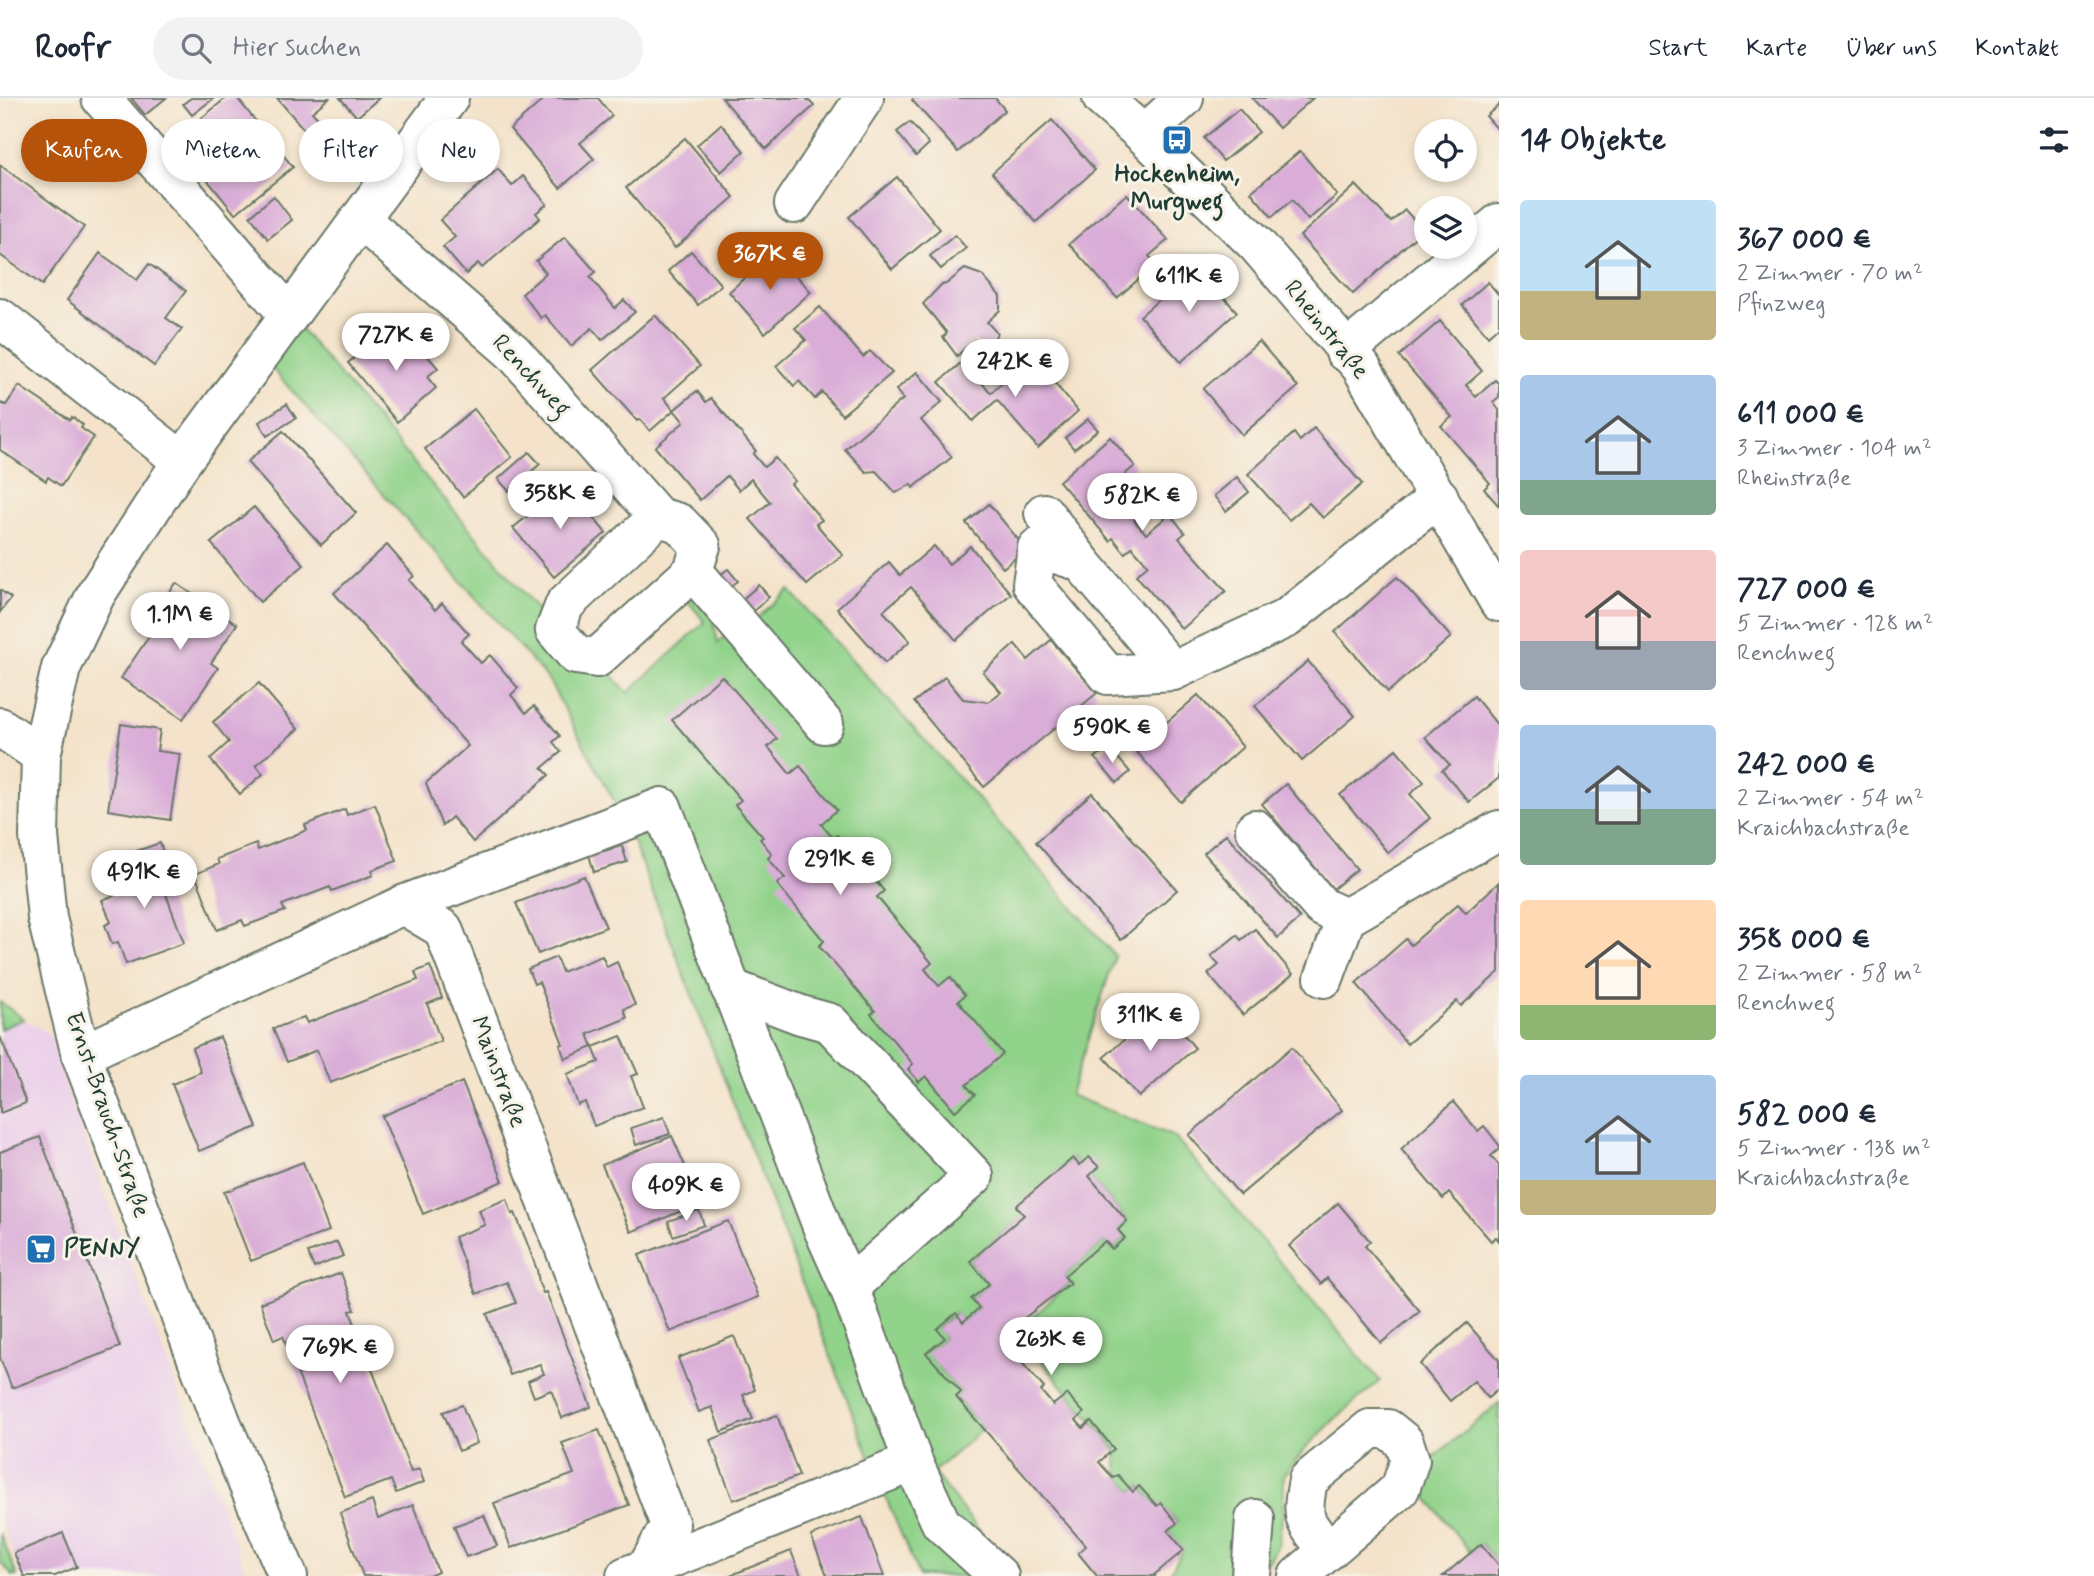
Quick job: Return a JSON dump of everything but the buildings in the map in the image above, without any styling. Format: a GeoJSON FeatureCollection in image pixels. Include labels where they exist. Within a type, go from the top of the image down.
{"type":"FeatureCollection","features":[{"type":"Feature","properties":{"kind":"street"},"geometry":{"type":"LineString","coordinates":[[101,98],[289,315]]}},
{"type":"Feature","properties":{"kind":"street","name":"Ernst-Brauch-Straße"},"geometry":{"type":"LineString","coordinates":[[288,1576],[222,1424],[81,1055],[47,918],[39,836],[41,755],[61,668],[96,594],[182,461],[449,98]]}},
{"type":"Feature","properties":{"kind":"street"},"geometry":{"type":"LineString","coordinates":[[794,204],[864,98]]}},
{"type":"Feature","properties":{"kind":"street","name":"Rheinstraße"},"geometry":{"type":"LineString","coordinates":[[1102,98],[1257,245],[1345,352],[1361,367],[1499,602]]}},
{"type":"Feature","properties":{"kind":"street"},"geometry":{"type":"LineString","coordinates":[[1144,135],[1184,98]]}},
{"type":"Feature","properties":{"kind":"street","name":"Renchweg"},"geometry":{"type":"LineString","coordinates":[[360,219],[513,352],[658,517],[679,523],[701,546],[694,571]]}},
{"type":"Feature","properties":{"kind":"street"},"geometry":{"type":"LineString","coordinates":[[1345,352],[1499,223]]}},
{"type":"Feature","properties":{"kind":"street"},"geometry":{"type":"LineString","coordinates":[[0,318],[182,461]]}},
{"type":"Feature","properties":{"kind":"street"},"geometry":{"type":"LineString","coordinates":[[1081,562],[1037,548],[1032,584],[1108,675],[1173,671],[1287,618],[1439,497]]}},
{"type":"Feature","properties":{"kind":"street"},"geometry":{"type":"LineString","coordinates":[[1044,513],[1081,562],[1173,671]]}},
{"type":"Feature","properties":{"kind":"street"},"geometry":{"type":"LineString","coordinates":[[658,517],[565,604],[555,630],[576,655],[597,657],[694,571],[824,724]]}},
{"type":"Feature","properties":{"kind":"street"},"geometry":{"type":"LineString","coordinates":[[0,727],[41,755]]}},
{"type":"Feature","properties":{"kind":"street"},"geometry":{"type":"LineString","coordinates":[[81,1055],[403,905],[662,807],[823,1229],[849,1287],[914,1462],[941,1523],[999,1576]]}},
{"type":"Feature","properties":{"kind":"street"},"geometry":{"type":"LineString","coordinates":[[1255,830],[1322,907],[1346,918]]}},
{"type":"Feature","properties":{"kind":"street"},"geometry":{"type":"LineString","coordinates":[[1324,978],[1346,918],[1499,830]]}},
{"type":"Feature","properties":{"kind":"street","name":"Mainstraße"},"geometry":{"type":"LineString","coordinates":[[403,905],[443,929],[670,1525],[637,1572]]}},
{"type":"Feature","properties":{"kind":"street"},"geometry":{"type":"LineString","coordinates":[[730,988],[830,1023],[974,1175],[849,1287]]}},
{"type":"Feature","properties":{"kind":"street"},"geometry":{"type":"LineString","coordinates":[[637,1572],[914,1462]]}},
{"type":"Feature","properties":{"kind":"street"},"geometry":{"type":"LineString","coordinates":[[1251,1576],[1255,1518]]}},
{"type":"Feature","properties":{"kind":"shaded area"},"geometry":{"type":"Polygon","coordinates":[[[11,1011],[51,1035],[63,1080],[247,1576],[22,1576],[0,1519],[0,1015],[11,1011]]]}},
{"type":"Feature","properties":{"kind":"green space"},"geometry":{"type":"Polygon","coordinates":[[[289,315],[576,655],[597,658],[628,693],[705,622],[676,587],[710,604],[718,643],[732,629],[757,618],[789,590],[986,808],[1115,956],[1070,1095],[1175,1137],[1380,1381],[1335,1419],[1284,1475],[1283,1512],[1278,1546],[1266,1566],[1236,1576],[1168,1576],[1183,1550],[1168,1531],[1177,1522],[1161,1504],[1157,1506],[1140,1486],[1133,1492],[1118,1475],[1116,1449],[1025,1342],[1038,1331],[1029,1320],[1070,1283],[1064,1276],[1105,1241],[1112,1249],[1125,1238],[1118,1230],[1127,1221],[1089,1176],[1098,1167],[1079,1165],[1073,1158],[1017,1207],[1024,1215],[970,1261],[989,1284],[971,1299],[979,1308],[963,1322],[955,1313],[937,1328],[945,1338],[927,1353],[961,1392],[956,1398],[984,1428],[933,1472],[1015,1576],[919,1576],[877,1477],[625,821],[548,679],[260,355],[289,315]]]}},
{"type":"Feature","properties":{"kind":"green space"},"geometry":{"type":"Polygon","coordinates":[[[0,1002],[24,1019],[0,1029],[0,1002]]]}},
{"type":"Feature","properties":{"kind":"green space"},"geometry":{"type":"Polygon","coordinates":[[[1499,1403],[1499,1565],[1481,1544],[1471,1553],[1410,1477],[1499,1403]]]}},
{"type":"Feature","properties":{"kind":"green space"},"geometry":{"type":"Polygon","coordinates":[[[0,1533],[17,1576],[13,1576],[0,1562],[0,1533]]]}},
{"type":"Feature","properties":{"kind":"place","name":"Hockenheim, Murgweg"},"geometry":{"type":"Point","coordinates":[1177,140]}},
{"type":"Feature","properties":{"kind":"place","name":"PENNY"},"geometry":{"type":"Point","coordinates":[41,1249]}}]}
